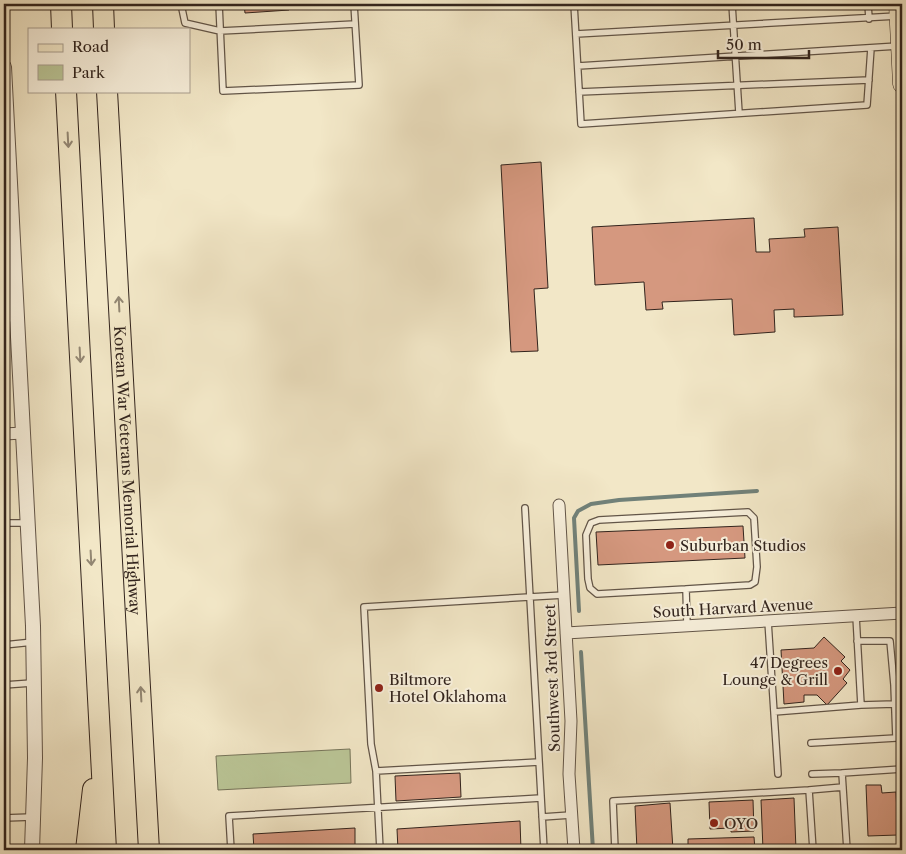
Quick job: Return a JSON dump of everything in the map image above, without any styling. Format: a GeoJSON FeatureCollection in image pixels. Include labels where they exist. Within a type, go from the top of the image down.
{"type":"FeatureCollection","features":[{"type":"Feature","properties":{"kind":"highway"},"geometry":{"type":"LineString","coordinates":[[61,4],[62,28]]}},
{"type":"Feature","properties":{"kind":"highway"},"geometry":{"type":"LineString","coordinates":[[103,4],[104,28]]}},
{"type":"Feature","properties":{"kind":"highway"},"geometry":{"type":"LineString","coordinates":[[66,92],[106,850]]}},
{"type":"Feature","properties":{"kind":"highway","name":"Korean War Veterans Memorial Highway"},"geometry":{"type":"LineString","coordinates":[[107,92],[149,850]]}},
{"type":"Feature","properties":{"kind":"highway"},"geometry":{"type":"LineString","coordinates":[[86,850],[99,722]]}},
{"type":"Feature","properties":{"kind":"highway"},"geometry":{"type":"LineString","coordinates":[[143,742],[160,850]]}},
{"type":"Feature","properties":{"kind":"main road"},"geometry":{"type":"LineString","coordinates":[[899,10],[902,84]]}},
{"type":"Feature","properties":{"kind":"street"},"geometry":{"type":"LineString","coordinates":[[4,67],[8,319],[23,433],[33,642],[34,817],[32,850]]}},
{"type":"Feature","properties":{"kind":"street"},"geometry":{"type":"LineString","coordinates":[[4,434],[23,433]]}},
{"type":"Feature","properties":{"kind":"street","name":"Southwest 3rd Street"},"geometry":{"type":"LineString","coordinates":[[559,504],[571,721],[569,774],[574,850]]}},
{"type":"Feature","properties":{"kind":"street","name":"South Harvard Avenue"},"geometry":{"type":"LineString","coordinates":[[566,633],[902,613]]}},
{"type":"Feature","properties":{"kind":"lane"},"geometry":{"type":"LineString","coordinates":[[181,4],[185,22],[220,31],[356,24]]}},
{"type":"Feature","properties":{"kind":"lane"},"geometry":{"type":"LineString","coordinates":[[219,4],[223,91],[360,85],[354,4]]}},
{"type":"Feature","properties":{"kind":"lane"},"geometry":{"type":"LineString","coordinates":[[574,4],[581,124],[867,105],[871,48]]}},
{"type":"Feature","properties":{"kind":"lane"},"geometry":{"type":"LineString","coordinates":[[732,4],[738,85],[738,113]]}},
{"type":"Feature","properties":{"kind":"lane"},"geometry":{"type":"LineString","coordinates":[[868,4],[869,18]]}},
{"type":"Feature","properties":{"kind":"lane"},"geometry":{"type":"LineString","coordinates":[[576,34],[869,18],[899,10]]}},
{"type":"Feature","properties":{"kind":"lane"},"geometry":{"type":"LineString","coordinates":[[578,66],[900,46]]}},
{"type":"Feature","properties":{"kind":"lane"},"geometry":{"type":"LineString","coordinates":[[579,92],[869,80]]}},
{"type":"Feature","properties":{"kind":"lane"},"geometry":{"type":"LineString","coordinates":[[525,508],[544,850]]}},
{"type":"Feature","properties":{"kind":"lane"},"geometry":{"type":"LineString","coordinates":[[748,512],[754,518],[757,567],[755,582],[750,585],[686,589],[597,594],[590,588],[588,579],[586,535],[591,523],[599,520],[748,512]]}},
{"type":"Feature","properties":{"kind":"lane"},"geometry":{"type":"LineString","coordinates":[[4,523],[27,523]]}},
{"type":"Feature","properties":{"kind":"lane"},"geometry":{"type":"LineString","coordinates":[[686,589],[687,626]]}},
{"type":"Feature","properties":{"kind":"lane"},"geometry":{"type":"LineString","coordinates":[[380,850],[364,607],[564,595]]}},
{"type":"Feature","properties":{"kind":"lane"},"geometry":{"type":"LineString","coordinates":[[856,616],[861,705]]}},
{"type":"Feature","properties":{"kind":"lane"},"geometry":{"type":"LineString","coordinates":[[768,621],[778,774]]}},
{"type":"Feature","properties":{"kind":"lane"},"geometry":{"type":"LineString","coordinates":[[811,743],[896,738],[890,641],[857,641]]}},
{"type":"Feature","properties":{"kind":"lane"},"geometry":{"type":"LineString","coordinates":[[4,645],[33,642]]}},
{"type":"Feature","properties":{"kind":"lane"},"geometry":{"type":"LineString","coordinates":[[4,685],[34,683]]}},
{"type":"Feature","properties":{"kind":"lane"},"geometry":{"type":"LineString","coordinates":[[894,685],[902,684]]}},
{"type":"Feature","properties":{"kind":"lane"},"geometry":{"type":"LineString","coordinates":[[774,712],[895,704]]}},
{"type":"Feature","properties":{"kind":"lane"},"geometry":{"type":"LineString","coordinates":[[376,771],[539,762]]}},
{"type":"Feature","properties":{"kind":"lane"},"geometry":{"type":"LineString","coordinates":[[812,774],[902,769]]}},
{"type":"Feature","properties":{"kind":"lane"},"geometry":{"type":"LineString","coordinates":[[842,773],[847,850]]}},
{"type":"Feature","properties":{"kind":"lane"},"geometry":{"type":"LineString","coordinates":[[615,850],[613,801],[843,787]]}},
{"type":"Feature","properties":{"kind":"lane"},"geometry":{"type":"LineString","coordinates":[[810,790],[813,850]]}},
{"type":"Feature","properties":{"kind":"lane"},"geometry":{"type":"LineString","coordinates":[[230,850],[229,816],[541,798]]}},
{"type":"Feature","properties":{"kind":"lane"},"geometry":{"type":"LineString","coordinates":[[542,817],[571,815]]}},
{"type":"Feature","properties":{"kind":"lane"},"geometry":{"type":"LineString","coordinates":[[4,818],[34,817]]}},
{"type":"Feature","properties":{"kind":"green space"},"geometry":{"type":"Polygon","coordinates":[[[350,749],[351,783],[218,790],[216,756],[350,749]]]}},
{"type":"Feature","properties":{"kind":"building"},"geometry":{"type":"Polygon","coordinates":[[[244,4],[288,4],[289,10],[245,13],[244,4]]]}},
{"type":"Feature","properties":{"kind":"building"},"geometry":{"type":"Polygon","coordinates":[[[541,162],[548,288],[534,289],[538,351],[511,352],[501,165],[541,162]]]}},
{"type":"Feature","properties":{"kind":"building"},"geometry":{"type":"Polygon","coordinates":[[[754,218],[756,252],[770,252],[769,239],[805,237],[804,229],[838,227],[843,315],[794,317],[794,309],[774,310],[775,332],[734,335],[732,299],[662,302],[663,309],[646,310],[644,282],[595,285],[592,227],[754,218]]]}},
{"type":"Feature","properties":{"kind":"building","name":"Suburban Studios"},"geometry":{"type":"Polygon","coordinates":[[[743,526],[745,558],[598,565],[596,532],[743,526]]]}},
{"type":"Feature","properties":{"kind":"building"},"geometry":{"type":"Polygon","coordinates":[[[824,637],[845,657],[841,661],[850,670],[843,679],[847,683],[827,705],[817,695],[804,695],[804,702],[784,704],[781,650],[814,648],[824,637]]]}},
{"type":"Feature","properties":{"kind":"building"},"geometry":{"type":"Polygon","coordinates":[[[460,773],[461,797],[396,801],[395,776],[460,773]]]}},
{"type":"Feature","properties":{"kind":"building"},"geometry":{"type":"Polygon","coordinates":[[[866,785],[881,785],[882,793],[896,792],[898,835],[868,836],[866,785]]]}},
{"type":"Feature","properties":{"kind":"building"},"geometry":{"type":"Polygon","coordinates":[[[794,798],[796,850],[763,850],[761,800],[794,798]]]}},
{"type":"Feature","properties":{"kind":"building"},"geometry":{"type":"Polygon","coordinates":[[[753,800],[754,831],[731,832],[731,828],[710,829],[709,802],[753,800]]]}},
{"type":"Feature","properties":{"kind":"building"},"geometry":{"type":"Polygon","coordinates":[[[670,803],[673,850],[637,850],[635,806],[670,803]]]}},
{"type":"Feature","properties":{"kind":"building"},"geometry":{"type":"Polygon","coordinates":[[[520,821],[521,850],[398,850],[397,829],[520,821]]]}},
{"type":"Feature","properties":{"kind":"building"},"geometry":{"type":"Polygon","coordinates":[[[355,828],[355,850],[254,850],[253,834],[355,828]]]}},
{"type":"Feature","properties":{"kind":"building"},"geometry":{"type":"Polygon","coordinates":[[[754,837],[755,850],[688,850],[688,839],[754,837]]]}},
{"type":"Feature","properties":{"kind":"waterway"},"geometry":{"type":"LineString","coordinates":[[579,611],[574,518],[578,511],[591,504],[619,500],[757,491]]}},
{"type":"Feature","properties":{"kind":"waterway"},"geometry":{"type":"LineString","coordinates":[[581,652],[593,850]]}},
{"type":"Feature","properties":{"kind":"place","name":"Suburban Studios"},"geometry":{"type":"Point","coordinates":[670,545]}},
{"type":"Feature","properties":{"kind":"place","name":"47 Degrees Lounge & Grill"},"geometry":{"type":"Point","coordinates":[838,671]}},
{"type":"Feature","properties":{"kind":"place","name":"Biltmore Hotel Oklahoma"},"geometry":{"type":"Point","coordinates":[379,688]}},
{"type":"Feature","properties":{"kind":"place","name":"OYO"},"geometry":{"type":"Point","coordinates":[714,823]}}]}
